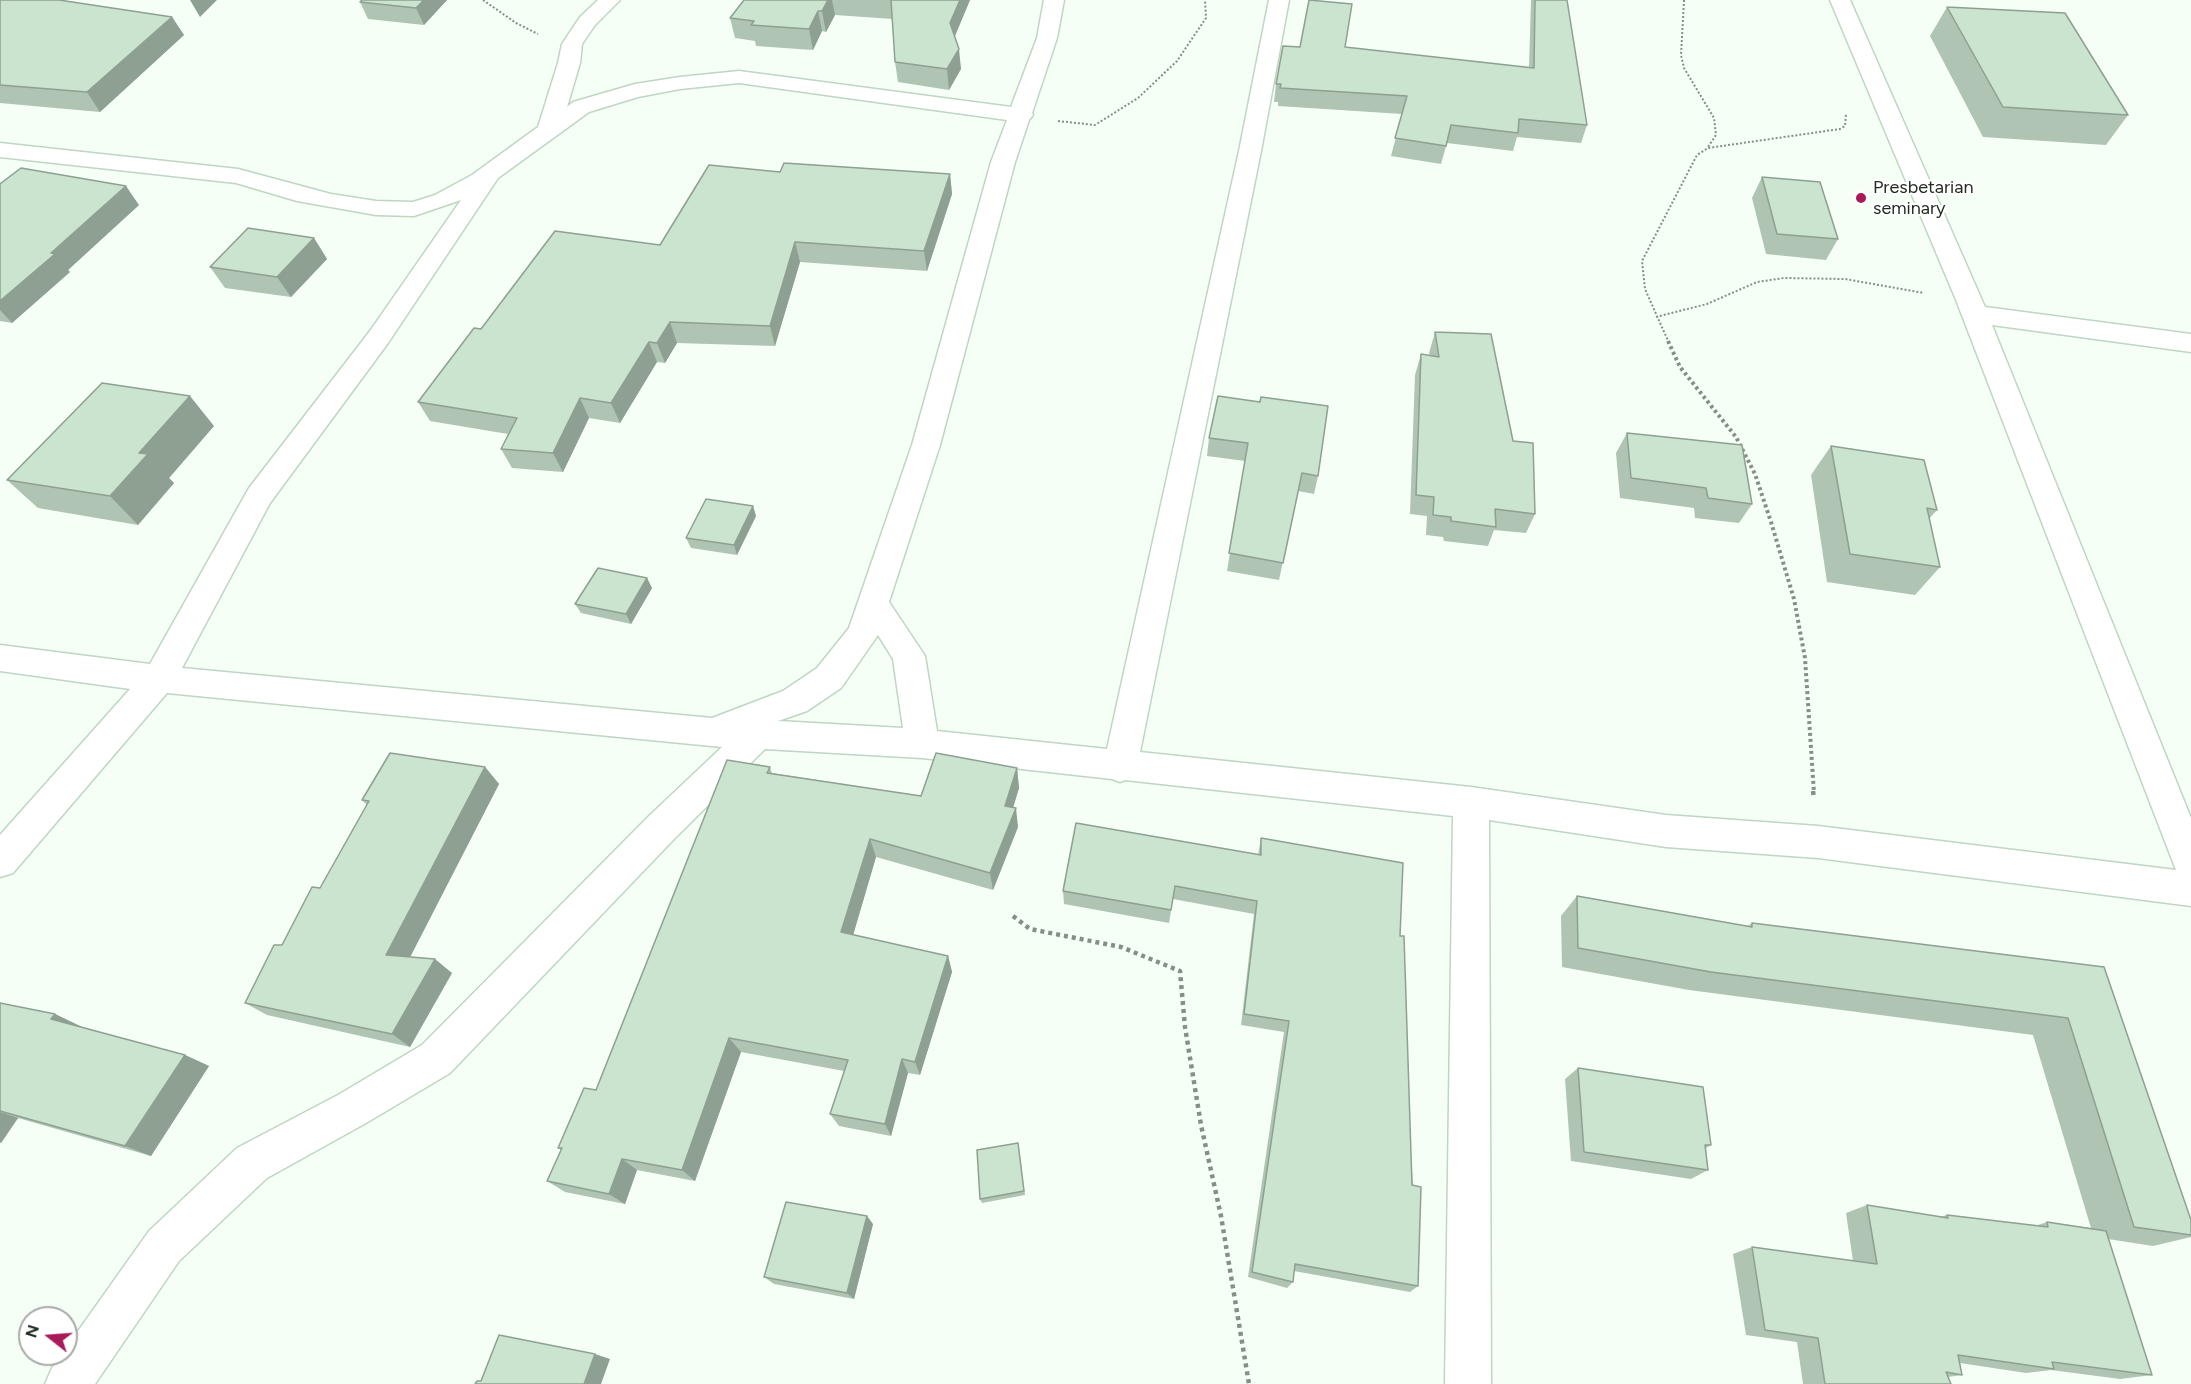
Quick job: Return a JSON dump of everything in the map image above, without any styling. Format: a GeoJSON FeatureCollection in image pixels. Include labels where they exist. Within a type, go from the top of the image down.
{"type":"FeatureCollection","features":[{"type":"Feature","properties":{"kind":"street"},"geometry":{"type":"LineString","coordinates":[[549,129],[569,63],[572,44],[587,21],[610,0]]}},
{"type":"Feature","properties":{"kind":"street"},"geometry":{"type":"LineString","coordinates":[[711,732],[795,701],[829,678],[863,633],[926,445],[1003,162],[1022,115],[1047,38],[1054,0]]}},
{"type":"Feature","properties":{"kind":"street"},"geometry":{"type":"LineString","coordinates":[[1120,767],[1250,151],[1279,0]]}},
{"type":"Feature","properties":{"kind":"street"},"geometry":{"type":"LineString","coordinates":[[1840,0],[1972,308],[2191,863]]}},
{"type":"Feature","properties":{"kind":"street"},"geometry":{"type":"LineString","coordinates":[[0,150],[238,176],[297,194],[376,208],[414,209],[442,200],[480,180],[581,107],[624,94],[680,83],[739,77],[1022,115]]}},
{"type":"Feature","properties":{"kind":"street"},"geometry":{"type":"LineString","coordinates":[[0,861],[159,680],[259,496],[379,337],[492,171]]}},
{"type":"Feature","properties":{"kind":"street"},"geometry":{"type":"LineString","coordinates":[[1972,308],[2191,342]]}},
{"type":"Feature","properties":{"kind":"street"},"geometry":{"type":"LineString","coordinates":[[873,603],[909,656],[922,744]]}},
{"type":"Feature","properties":{"kind":"street"},"geometry":{"type":"LineString","coordinates":[[0,658],[159,680],[711,732],[922,744],[1120,767],[1471,802],[1666,831],[1818,842],[2191,889]]}},
{"type":"Feature","properties":{"kind":"street"},"geometry":{"type":"LineString","coordinates":[[68,1384],[164,1246],[252,1163],[352,1109],[436,1059],[662,827],[757,735]]}},
{"type":"Feature","properties":{"kind":"street"},"geometry":{"type":"LineString","coordinates":[[1468,1384],[1471,802]]}},
{"type":"Feature","properties":{"kind":"path"},"geometry":{"type":"LineString","coordinates":[[483,0],[535,33],[572,44]]}},
{"type":"Feature","properties":{"kind":"path"},"geometry":{"type":"LineString","coordinates":[[1022,115],[1095,125],[1138,98],[1177,61],[1206,18],[1205,0]]}},
{"type":"Feature","properties":{"kind":"path"},"geometry":{"type":"LineString","coordinates":[[1684,0],[1681,55],[1684,68],[1714,118],[1716,135],[1708,148],[1697,155],[1642,261],[1645,289],[1680,367],[1701,396],[1736,436],[1755,474],[1772,522],[1794,599],[1805,658],[1818,842]]}},
{"type":"Feature","properties":{"kind":"path"},"geometry":{"type":"LineString","coordinates":[[1708,148],[1778,140],[1843,128],[1847,119],[1844,91],[1872,74]]}},
{"type":"Feature","properties":{"kind":"path"},"geometry":{"type":"LineString","coordinates":[[1656,317],[1707,304],[1757,282],[1784,278],[1845,279],[1972,308]]}},
{"type":"Feature","properties":{"kind":"path"},"geometry":{"type":"LineString","coordinates":[[1013,916],[1030,929],[1121,947],[1180,971],[1185,1027],[1221,1216],[1249,1384]]}},
{"type":"Feature","properties":{"kind":"building"},"geometry":{"type":"Polygon","coordinates":[[[0,0],[59,0],[172,17],[87,92],[0,85],[0,0]]]}},
{"type":"Feature","properties":{"kind":"building"},"geometry":{"type":"Polygon","coordinates":[[[362,0],[424,0],[416,8],[360,2],[362,0]]]}},
{"type":"Feature","properties":{"kind":"building"},"geometry":{"type":"Polygon","coordinates":[[[744,0],[828,0],[822,11],[818,11],[809,29],[751,25],[754,21],[730,18],[744,0]]]}},
{"type":"Feature","properties":{"kind":"building"},"geometry":{"type":"Polygon","coordinates":[[[891,0],[960,0],[950,23],[959,49],[947,69],[895,62],[891,0]]]}},
{"type":"Feature","properties":{"kind":"building"},"geometry":{"type":"Polygon","coordinates":[[[1309,0],[1352,4],[1345,47],[1534,68],[1535,0],[1567,0],[1587,125],[1519,119],[1518,133],[1451,125],[1446,146],[1395,138],[1407,96],[1280,88],[1281,84],[1276,84],[1283,46],[1300,47],[1309,0]]]}},
{"type":"Feature","properties":{"kind":"building"},"geometry":{"type":"Polygon","coordinates":[[[1947,7],[2065,13],[2128,115],[2003,107],[1947,7]]]}},
{"type":"Feature","properties":{"kind":"building"},"geometry":{"type":"Polygon","coordinates":[[[784,163],[950,174],[924,251],[795,242],[770,326],[670,322],[657,343],[649,342],[611,403],[580,398],[553,453],[501,449],[517,418],[418,402],[474,328],[481,329],[555,231],[660,245],[709,165],[780,172],[784,163]]]}},
{"type":"Feature","properties":{"kind":"building"},"geometry":{"type":"Polygon","coordinates":[[[21,168],[126,186],[51,253],[55,254],[0,301],[0,184],[21,168]]]}},
{"type":"Feature","properties":{"kind":"building"},"geometry":{"type":"Polygon","coordinates":[[[1762,177],[1820,182],[1838,239],[1777,234],[1762,177]]]}},
{"type":"Feature","properties":{"kind":"building"},"geometry":{"type":"Polygon","coordinates":[[[248,228],[314,238],[277,277],[210,267],[248,228]]]}},
{"type":"Feature","properties":{"kind":"building"},"geometry":{"type":"Polygon","coordinates":[[[1435,332],[1491,334],[1513,441],[1533,443],[1535,514],[1495,509],[1496,527],[1451,521],[1451,517],[1433,515],[1434,497],[1416,495],[1421,354],[1439,357],[1435,332]]]}},
{"type":"Feature","properties":{"kind":"building"},"geometry":{"type":"Polygon","coordinates":[[[102,383],[190,396],[139,453],[148,454],[110,496],[7,480],[102,383]]]}},
{"type":"Feature","properties":{"kind":"building"},"geometry":{"type":"Polygon","coordinates":[[[1218,396],[1260,402],[1261,397],[1328,406],[1318,476],[1302,473],[1283,563],[1229,553],[1248,443],[1209,438],[1218,396]]]}},
{"type":"Feature","properties":{"kind":"building"},"geometry":{"type":"Polygon","coordinates":[[[1627,433],[1742,445],[1752,504],[1708,498],[1706,488],[1631,478],[1627,433]]]}},
{"type":"Feature","properties":{"kind":"building"},"geometry":{"type":"Polygon","coordinates":[[[1831,446],[1924,460],[1937,510],[1927,508],[1940,567],[1850,554],[1831,446]]]}},
{"type":"Feature","properties":{"kind":"building"},"geometry":{"type":"Polygon","coordinates":[[[706,499],[753,506],[734,545],[686,538],[706,499]]]}},
{"type":"Feature","properties":{"kind":"building"},"geometry":{"type":"Polygon","coordinates":[[[598,568],[647,578],[626,614],[575,604],[598,568]]]}},
{"type":"Feature","properties":{"kind":"building"},"geometry":{"type":"Polygon","coordinates":[[[390,753],[485,767],[386,955],[435,959],[392,1034],[245,1003],[274,945],[282,945],[312,887],[320,888],[369,801],[362,800],[390,753]]]}},
{"type":"Feature","properties":{"kind":"building"},"geometry":{"type":"Polygon","coordinates":[[[936,753],[1017,768],[1005,806],[1016,808],[990,873],[870,839],[841,932],[948,956],[915,1062],[902,1059],[885,1124],[830,1114],[848,1060],[729,1038],[682,1170],[622,1159],[609,1194],[547,1181],[562,1148],[558,1148],[584,1088],[596,1090],[727,760],[770,767],[767,773],[921,796],[936,753]]]}},
{"type":"Feature","properties":{"kind":"building"},"geometry":{"type":"Polygon","coordinates":[[[1076,823],[1261,855],[1261,838],[1403,863],[1400,936],[1404,936],[1412,1185],[1421,1187],[1418,1286],[1295,1264],[1293,1282],[1252,1272],[1289,1021],[1244,1014],[1257,901],[1175,886],[1171,910],[1063,891],[1076,823]]]}},
{"type":"Feature","properties":{"kind":"building"},"geometry":{"type":"Polygon","coordinates":[[[1577,896],[1752,927],[1752,923],[2104,967],[2191,1220],[2191,1235],[2134,1227],[2068,1018],[1711,972],[1578,948],[1577,896]]]}},
{"type":"Feature","properties":{"kind":"building"},"geometry":{"type":"Polygon","coordinates":[[[0,1003],[55,1014],[51,1019],[185,1055],[125,1146],[0,1111],[0,1003]]]}},
{"type":"Feature","properties":{"kind":"building"},"geometry":{"type":"Polygon","coordinates":[[[1578,1068],[1703,1087],[1711,1145],[1705,1145],[1708,1170],[1584,1152],[1578,1068]]]}},
{"type":"Feature","properties":{"kind":"building"},"geometry":{"type":"Polygon","coordinates":[[[1018,1143],[1024,1191],[980,1199],[977,1150],[1018,1143]]]}},
{"type":"Feature","properties":{"kind":"building"},"geometry":{"type":"Polygon","coordinates":[[[786,1202],[867,1216],[847,1293],[764,1277],[786,1202]]]}},
{"type":"Feature","properties":{"kind":"building"},"geometry":{"type":"Polygon","coordinates":[[[1867,1205],[1948,1218],[1947,1215],[2048,1227],[2047,1222],[2106,1231],[2152,1375],[2052,1362],[2054,1369],[1958,1355],[1962,1375],[1946,1372],[1951,1384],[1825,1384],[1818,1338],[1765,1330],[1752,1247],[1877,1264],[1867,1205]]]}},
{"type":"Feature","properties":{"kind":"building"},"geometry":{"type":"Polygon","coordinates":[[[499,1335],[595,1354],[584,1384],[475,1384],[481,1381],[499,1335]]]}},
{"type":"Feature","properties":{"kind":"place","name":"Presbetarian seminary"},"geometry":{"type":"Point","coordinates":[1861,198]}}]}
